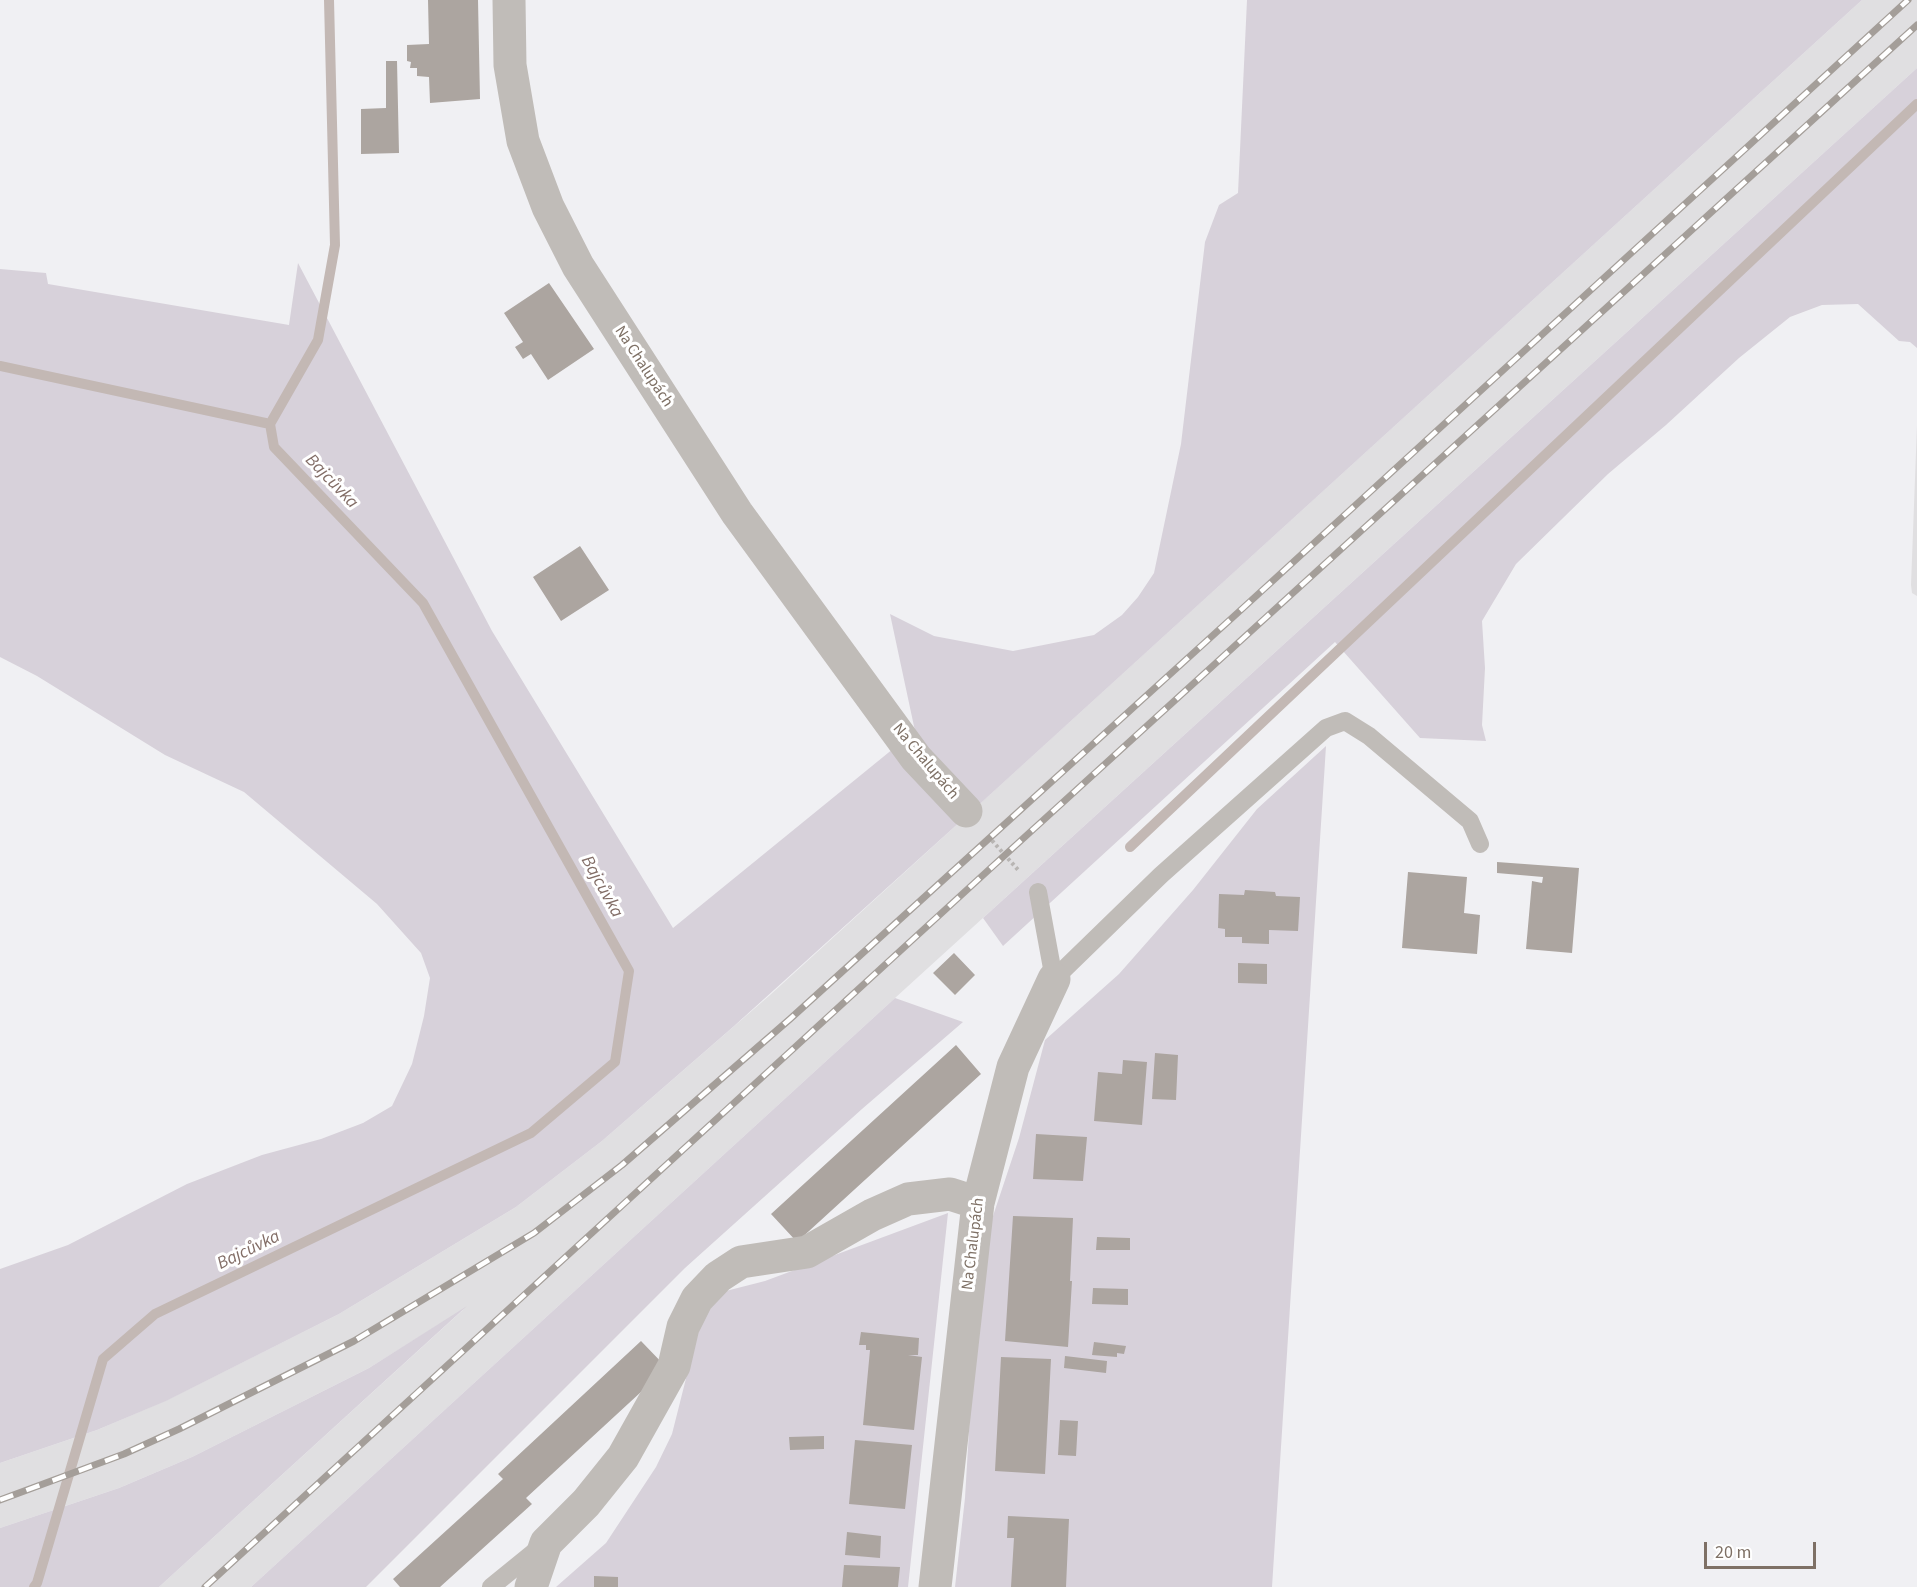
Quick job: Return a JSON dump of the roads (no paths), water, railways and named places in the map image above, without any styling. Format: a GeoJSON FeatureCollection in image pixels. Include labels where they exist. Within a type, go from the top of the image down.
{"type":"FeatureCollection","features":[{"type":"Feature","properties":{"kind":"street","name":"Na Chalupách"},"geometry":{"type":"LineString","coordinates":[[509,0],[510,65],[524,141],[548,207],[578,266],[737,513],[916,758],[966,811]]}},
{"type":"Feature","properties":{"kind":"street","name":"Na Chalupách"},"geometry":{"type":"LineString","coordinates":[[936,1587],[978,1203],[1013,1067],[1054,979]]}},
{"type":"Feature","properties":{"kind":"street"},"geometry":{"type":"LineString","coordinates":[[531,1587],[546,1543],[586,1503],[623,1457],[674,1366],[683,1327],[697,1299],[718,1277],[741,1262],[807,1252],[872,1215],[908,1198],[950,1194],[978,1203]]}},
{"type":"Feature","properties":{"kind":"lane"},"geometry":{"type":"LineString","coordinates":[[1054,979],[1161,875],[1326,728],[1346,721],[1369,736],[1470,821],[1480,844]]}},
{"type":"Feature","properties":{"kind":"lane"},"geometry":{"type":"LineString","coordinates":[[1038,892],[1054,979]]}},
{"type":"Feature","properties":{"kind":"lane"},"geometry":{"type":"LineString","coordinates":[[491,1587],[546,1543]]}},
{"type":"Feature","properties":{"kind":"waterway","name":"Bajcůvka"},"geometry":{"type":"LineString","coordinates":[[34,1587],[103,1359],[155,1314],[531,1133],[615,1062],[629,971],[423,603],[274,447],[270,424],[318,340],[335,245],[329,0]]}},
{"type":"Feature","properties":{"kind":"waterway"},"geometry":{"type":"LineString","coordinates":[[1130,847],[1917,104]]}},
{"type":"Feature","properties":{"kind":"waterway"},"geometry":{"type":"LineString","coordinates":[[0,366],[270,424]]}},
{"type":"Feature","properties":{"kind":"railway"},"geometry":{"type":"LineString","coordinates":[[0,1500],[124,1454],[179,1429],[354,1341],[534,1233],[622,1165],[790,1019],[1908,0]]}},
{"type":"Feature","properties":{"kind":"railway"},"geometry":{"type":"LineString","coordinates":[[205,1587],[1917,25]]}}]}
